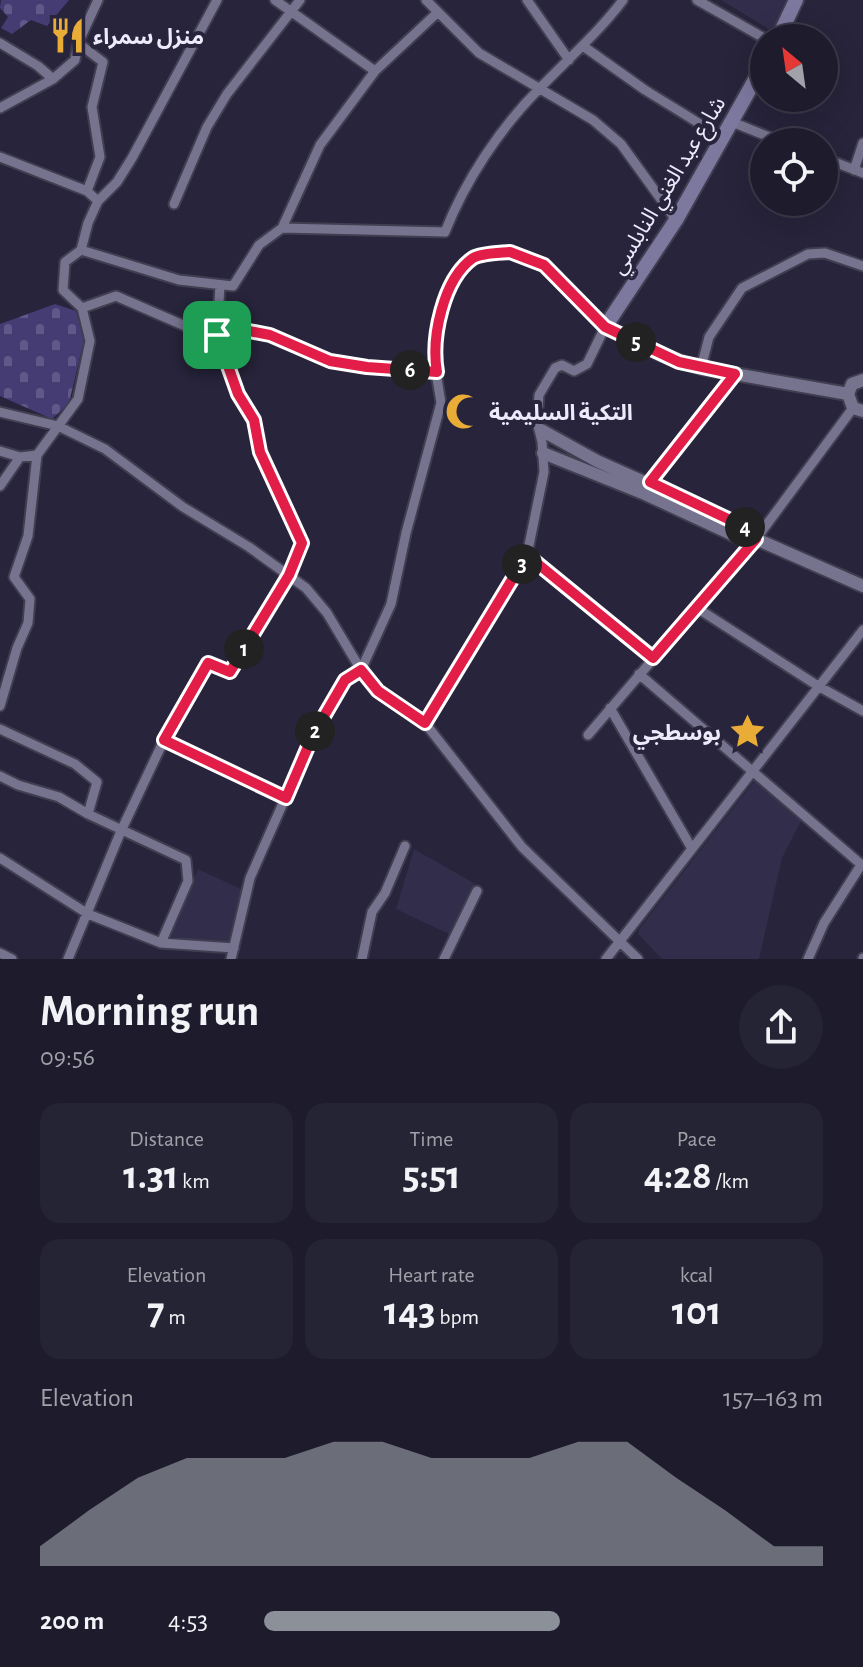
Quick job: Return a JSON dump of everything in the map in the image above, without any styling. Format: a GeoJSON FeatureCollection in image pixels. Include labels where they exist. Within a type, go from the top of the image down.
{"type":"FeatureCollection","features":[{"type":"Feature","properties":{"kind":"main road"},"geometry":{"type":"LineString","coordinates":[[785,24],[796,0]]}},
{"type":"Feature","properties":{"kind":"main road","name":"شارع عبد الغني النابلسي"},"geometry":{"type":"LineString","coordinates":[[605,327],[676,220],[750,89]]}},
{"type":"Feature","properties":{"kind":"street"},"geometry":{"type":"LineString","coordinates":[[0,108],[53,79],[75,60],[78,43],[98,0]]}},
{"type":"Feature","properties":{"kind":"street"},"geometry":{"type":"LineString","coordinates":[[0,706],[17,648],[28,623],[30,599],[14,577],[28,536],[37,455],[78,399],[90,341],[82,308],[63,290],[65,262],[81,250],[98,201],[117,182],[132,158],[217,0]]}},
{"type":"Feature","properties":{"kind":"street"},"geometry":{"type":"LineString","coordinates":[[275,0],[375,71]]}},
{"type":"Feature","properties":{"kind":"street"},"geometry":{"type":"LineString","coordinates":[[174,204],[207,127],[227,94],[300,0]]}},
{"type":"Feature","properties":{"kind":"street"},"geometry":{"type":"LineString","coordinates":[[426,0],[479,53],[593,120],[621,144],[676,220]]}},
{"type":"Feature","properties":{"kind":"street"},"geometry":{"type":"LineString","coordinates":[[527,0],[569,60]]}},
{"type":"Feature","properties":{"kind":"street"},"geometry":{"type":"LineString","coordinates":[[282,228],[445,232],[455,207],[521,108],[583,46],[623,0]]}},
{"type":"Feature","properties":{"kind":"street"},"geometry":{"type":"LineString","coordinates":[[697,0],[750,30]]}},
{"type":"Feature","properties":{"kind":"street"},"geometry":{"type":"LineString","coordinates":[[81,250],[179,280],[233,286],[259,245],[282,228],[320,145],[375,71],[437,13]]}},
{"type":"Feature","properties":{"kind":"street"},"geometry":{"type":"LineString","coordinates":[[0,43],[53,79]]}},
{"type":"Feature","properties":{"kind":"street"},"geometry":{"type":"LineString","coordinates":[[78,43],[103,62],[92,107],[100,157],[87,191]]}},
{"type":"Feature","properties":{"kind":"street"},"geometry":{"type":"LineString","coordinates":[[583,46],[645,90],[723,138]]}},
{"type":"Feature","properties":{"kind":"street"},"geometry":{"type":"LineString","coordinates":[[732,122],[750,129]]}},
{"type":"Feature","properties":{"kind":"street"},"geometry":{"type":"LineString","coordinates":[[838,163],[858,171],[863,143]]}},
{"type":"Feature","properties":{"kind":"street"},"geometry":{"type":"LineString","coordinates":[[0,157],[87,191],[98,201]]}},
{"type":"Feature","properties":{"kind":"street"},"geometry":{"type":"LineString","coordinates":[[0,858],[88,914],[161,943],[232,954],[250,878],[313,735],[345,680],[361,670],[391,604],[406,533],[441,403],[434,360],[443,301],[457,275],[475,257],[510,252],[544,265],[605,327],[662,355],[701,368],[848,394],[858,410],[756,539],[588,735]]}},
{"type":"Feature","properties":{"kind":"street"},"geometry":{"type":"LineString","coordinates":[[701,368],[709,337],[742,288],[808,254],[825,253],[863,266]]}},
{"type":"Feature","properties":{"kind":"street"},"geometry":{"type":"LineString","coordinates":[[68,959],[121,831],[164,740],[208,663],[230,672],[289,575],[302,543],[260,452],[254,420],[238,394],[217,335],[220,285]]}},
{"type":"Feature","properties":{"kind":"street"},"geometry":{"type":"LineString","coordinates":[[82,308],[116,296],[206,335],[244,330],[270,335],[330,361],[437,372]]}},
{"type":"Feature","properties":{"kind":"street"},"geometry":{"type":"LineString","coordinates":[[425,723],[527,555],[542,489],[543,453],[537,411],[539,395],[555,368],[562,365],[574,371],[587,364],[605,327]]}},
{"type":"Feature","properties":{"kind":"street"},"geometry":{"type":"LineString","coordinates":[[650,482],[735,374]]}},
{"type":"Feature","properties":{"kind":"street"},"geometry":{"type":"LineString","coordinates":[[848,394],[852,384],[862,378]]}},
{"type":"Feature","properties":{"kind":"street"},"geometry":{"type":"LineString","coordinates":[[0,412],[58,426],[105,449],[183,507],[249,547],[306,588],[327,613],[361,670],[378,691],[425,723],[522,847],[638,959]]}},
{"type":"Feature","properties":{"kind":"street"},"geometry":{"type":"LineString","coordinates":[[541,430],[588,456],[747,528],[756,539]]}},
{"type":"Feature","properties":{"kind":"street"},"geometry":{"type":"LineString","coordinates":[[0,451],[20,457],[37,455]]}},
{"type":"Feature","properties":{"kind":"street"},"geometry":{"type":"LineString","coordinates":[[543,453],[645,494],[740,538],[756,539],[863,586]]}},
{"type":"Feature","properties":{"kind":"street"},"geometry":{"type":"LineString","coordinates":[[582,470],[588,456]]}},
{"type":"Feature","properties":{"kind":"street"},"geometry":{"type":"LineString","coordinates":[[0,486],[20,457]]}},
{"type":"Feature","properties":{"kind":"street"},"geometry":{"type":"LineString","coordinates":[[527,555],[653,658]]}},
{"type":"Feature","properties":{"kind":"street"},"geometry":{"type":"LineString","coordinates":[[697,608],[818,686],[863,711]]}},
{"type":"Feature","properties":{"kind":"street"},"geometry":{"type":"LineString","coordinates":[[606,959],[863,630]]}},
{"type":"Feature","properties":{"kind":"street"},"geometry":{"type":"LineString","coordinates":[[639,674],[862,866],[824,923],[808,959]]}},
{"type":"Feature","properties":{"kind":"street"},"geometry":{"type":"LineString","coordinates":[[610,708],[691,847]]}},
{"type":"Feature","properties":{"kind":"street"},"geometry":{"type":"LineString","coordinates":[[0,729],[75,764],[97,782],[88,814]]}},
{"type":"Feature","properties":{"kind":"street"},"geometry":{"type":"LineString","coordinates":[[164,740],[286,798]]}},
{"type":"Feature","properties":{"kind":"street"},"geometry":{"type":"LineString","coordinates":[[0,776],[18,785],[59,797],[121,831],[186,860],[188,881],[161,943]]}},
{"type":"Feature","properties":{"kind":"street"},"geometry":{"type":"LineString","coordinates":[[362,959],[372,912],[385,893],[405,846]]}},
{"type":"Feature","properties":{"kind":"street"},"geometry":{"type":"LineString","coordinates":[[444,959],[477,891]]}},
{"type":"Feature","properties":{"kind":"street"},"geometry":{"type":"LineString","coordinates":[[0,953],[12,959]]}},
{"type":"Feature","properties":{"kind":"shaded area"},"geometry":{"type":"Polygon","coordinates":[[[721,0],[786,0],[775,24],[760,24],[721,0]]]}},
{"type":"Feature","properties":{"kind":"shaded area"},"geometry":{"type":"Polygon","coordinates":[[[755,780],[801,821],[782,858],[759,959],[662,959],[638,934],[639,929],[755,780]]]}},
{"type":"Feature","properties":{"kind":"shaded area"},"geometry":{"type":"Polygon","coordinates":[[[414,849],[474,883],[474,893],[451,935],[396,909],[414,849]]]}},
{"type":"Feature","properties":{"kind":"shaded area"},"geometry":{"type":"Polygon","coordinates":[[[198,869],[243,890],[234,947],[167,937],[198,869]]]}},
{"type":"Feature","properties":{"kind":"green space"},"geometry":{"type":"Polygon","coordinates":[[[1,0],[69,0],[47,26],[31,20],[12,34],[1,28],[8,17],[0,8],[1,0]]]}},
{"type":"Feature","properties":{"kind":"green space"},"geometry":{"type":"Polygon","coordinates":[[[55,304],[76,311],[84,340],[69,403],[52,419],[0,396],[0,324],[55,304]]]}},
{"type":"Feature","properties":{"kind":"place","name":"منزل سمراء"},"geometry":{"type":"Point","coordinates":[67,36]}},
{"type":"Feature","properties":{"kind":"place","name":"التكية السليمية"},"geometry":{"type":"Point","coordinates":[463,412]}},
{"type":"Feature","properties":{"kind":"place","name":"بوسطجي"},"geometry":{"type":"Point","coordinates":[747,732]}},
{"type":"Feature","properties":{"kind":"route"},"geometry":{"type":"LineString","coordinates":[[510,252],[544,265],[605,327],[679,362],[735,374],[650,482],[747,528],[756,539],[653,658],[527,555],[425,723],[378,691],[361,670],[345,680],[313,735],[286,798],[164,740],[208,663],[230,672],[289,575],[302,543],[260,452],[254,420],[238,394],[217,335],[244,330],[270,335],[330,361],[437,372],[434,360],[443,301],[457,275],[475,257],[510,252]]}}]}
